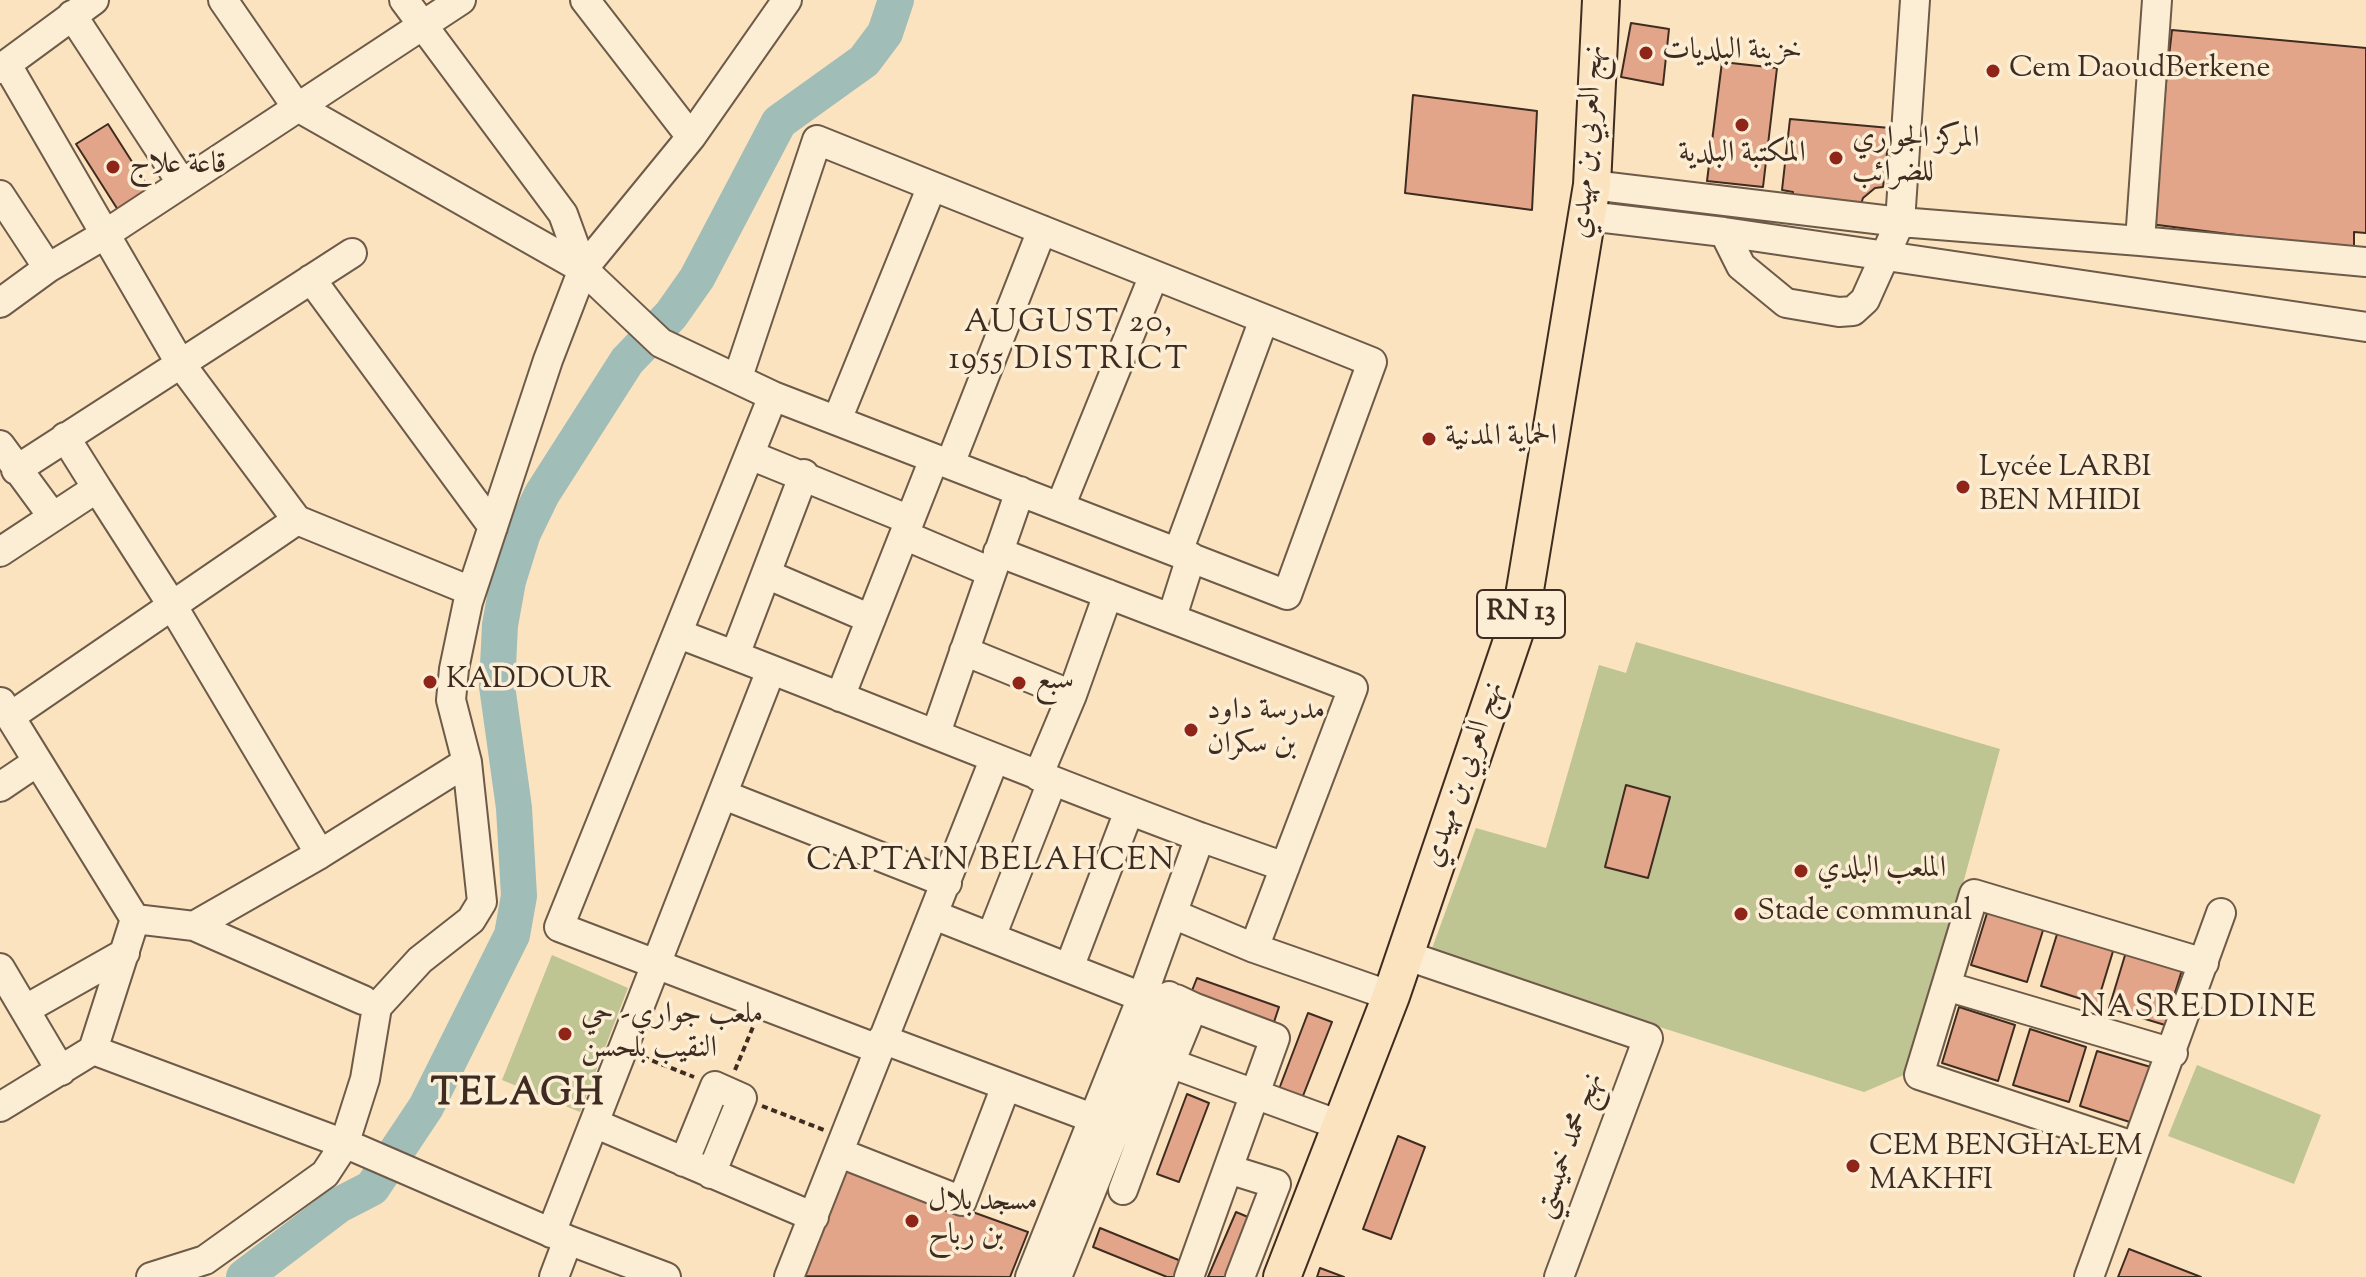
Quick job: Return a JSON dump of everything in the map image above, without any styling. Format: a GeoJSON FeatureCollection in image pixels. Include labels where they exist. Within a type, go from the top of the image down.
{"type":"FeatureCollection","features":[{"type":"Feature","properties":{"kind":"main road","name":"نهج العربي بن مهيدي"},"geometry":{"type":"LineString","coordinates":[[1282,1277],[1391,996],[1521,614],[1590,201],[1600,8]]}},
{"type":"Feature","properties":{"kind":"street"},"geometry":{"type":"LineString","coordinates":[[223,0],[296,106],[583,269],[661,343],[773,396],[1287,595],[1372,362],[817,140],[738,377]]}},
{"type":"Feature","properties":{"kind":"street"},"geometry":{"type":"LineString","coordinates":[[404,0],[563,214],[583,269]]}},
{"type":"Feature","properties":{"kind":"street"},"geometry":{"type":"LineString","coordinates":[[0,303],[48,268],[104,235],[461,0]]}},
{"type":"Feature","properties":{"kind":"street"},"geometry":{"type":"LineString","coordinates":[[585,0],[691,137]]}},
{"type":"Feature","properties":{"kind":"street"},"geometry":{"type":"LineString","coordinates":[[1724,232],[1741,266],[1786,303],[1839,312],[1853,311],[1865,300],[1900,222],[1915,0]]}},
{"type":"Feature","properties":{"kind":"street"},"geometry":{"type":"LineString","coordinates":[[2140,241],[2157,0]]}},
{"type":"Feature","properties":{"kind":"street"},"geometry":{"type":"LineString","coordinates":[[151,1277],[205,1260],[325,1174],[351,1147],[377,1007],[420,960],[471,920],[482,902],[467,762],[451,700],[471,591],[548,360],[583,269],[691,137],[778,4]]}},
{"type":"Feature","properties":{"kind":"street"},"geometry":{"type":"LineString","coordinates":[[181,182],[83,7],[3,67],[180,363],[297,520],[471,591]]}},
{"type":"Feature","properties":{"kind":"street"},"geometry":{"type":"LineString","coordinates":[[837,420],[932,186]]}},
{"type":"Feature","properties":{"kind":"street"},"geometry":{"type":"LineString","coordinates":[[0,195],[48,268]]}},
{"type":"Feature","properties":{"kind":"street"},"geometry":{"type":"LineString","coordinates":[[1590,201],[1900,222],[2366,262]]}},
{"type":"Feature","properties":{"kind":"street"},"geometry":{"type":"LineString","coordinates":[[1590,201],[1724,232],[2366,327]]}},
{"type":"Feature","properties":{"kind":"street"},"geometry":{"type":"LineString","coordinates":[[840,697],[907,528],[942,462],[1042,230]]}},
{"type":"Feature","properties":{"kind":"street"},"geometry":{"type":"LineString","coordinates":[[16,470],[352,253]]}},
{"type":"Feature","properties":{"kind":"street"},"geometry":{"type":"LineString","coordinates":[[1060,507],[1154,275]]}},
{"type":"Feature","properties":{"kind":"street"},"geometry":{"type":"LineString","coordinates":[[311,279],[493,527]]}},
{"type":"Feature","properties":{"kind":"street"},"geometry":{"type":"LineString","coordinates":[[1172,617],[1184,554],[1264,319]]}},
{"type":"Feature","properties":{"kind":"street"},"geometry":{"type":"LineString","coordinates":[[773,396],[559,927],[658,966],[1095,1119]]}},
{"type":"Feature","properties":{"kind":"street"},"geometry":{"type":"LineString","coordinates":[[65,437],[172,605],[320,854]]}},
{"type":"Feature","properties":{"kind":"street"},"geometry":{"type":"LineString","coordinates":[[0,445],[53,517]]}},
{"type":"Feature","properties":{"kind":"street"},"geometry":{"type":"LineString","coordinates":[[750,455],[803,475],[907,528],[995,562],[1108,594],[1353,688],[1254,948]]}},
{"type":"Feature","properties":{"kind":"street"},"geometry":{"type":"LineString","coordinates":[[735,655],[803,475]]}},
{"type":"Feature","properties":{"kind":"street"},"geometry":{"type":"LineString","coordinates":[[0,552],[97,488]]}},
{"type":"Feature","properties":{"kind":"street"},"geometry":{"type":"LineString","coordinates":[[936,733],[1020,491]]}},
{"type":"Feature","properties":{"kind":"street"},"geometry":{"type":"LineString","coordinates":[[0,1107],[93,1050],[135,919],[6,709],[172,605],[297,520]]}},
{"type":"Feature","properties":{"kind":"street"},"geometry":{"type":"LineString","coordinates":[[766,574],[871,619]]}},
{"type":"Feature","properties":{"kind":"street"},"geometry":{"type":"LineString","coordinates":[[991,937],[1108,594]]}},
{"type":"Feature","properties":{"kind":"street"},"geometry":{"type":"LineString","coordinates":[[679,634],[936,733],[994,760],[1285,867]]}},
{"type":"Feature","properties":{"kind":"street"},"geometry":{"type":"LineString","coordinates":[[964,651],[1072,695]]}},
{"type":"Feature","properties":{"kind":"street"},"geometry":{"type":"LineString","coordinates":[[554,1277],[560,1236],[594,1123],[658,966],[771,670]]}},
{"type":"Feature","properties":{"kind":"street"},"geometry":{"type":"LineString","coordinates":[[789,1277],[994,760]]}},
{"type":"Feature","properties":{"kind":"street"},"geometry":{"type":"LineString","coordinates":[[0,787],[37,762]]}},
{"type":"Feature","properties":{"kind":"street"},"geometry":{"type":"LineString","coordinates":[[194,926],[320,854],[467,762]]}},
{"type":"Feature","properties":{"kind":"street"},"geometry":{"type":"LineString","coordinates":[[724,795],[947,883]]}},
{"type":"Feature","properties":{"kind":"street"},"geometry":{"type":"LineString","coordinates":[[1069,968],[1129,811]]}},
{"type":"Feature","properties":{"kind":"street"},"geometry":{"type":"LineString","coordinates":[[1123,1190],[1170,1063],[1163,995],[1173,914],[1200,837]]}},
{"type":"Feature","properties":{"kind":"street"},"geometry":{"type":"LineString","coordinates":[[2136,1147],[1919,1075],[1974,894],[2204,963]]}},
{"type":"Feature","properties":{"kind":"street"},"geometry":{"type":"LineString","coordinates":[[2089,1277],[2173,1053],[2221,913]]}},
{"type":"Feature","properties":{"kind":"street"},"geometry":{"type":"LineString","coordinates":[[1173,914],[1254,948],[1391,996]]}},
{"type":"Feature","properties":{"kind":"street"},"geometry":{"type":"LineString","coordinates":[[934,915],[1069,968],[1163,995],[1275,1038],[1189,1277]]}},
{"type":"Feature","properties":{"kind":"street"},"geometry":{"type":"LineString","coordinates":[[135,919],[194,926],[363,1000]]}},
{"type":"Feature","properties":{"kind":"street"},"geometry":{"type":"LineString","coordinates":[[26,1009],[125,953]]}},
{"type":"Feature","properties":{"kind":"street","name":"نهج محمد خميستي"},"geometry":{"type":"LineString","coordinates":[[1405,955],[1648,1038],[1559,1277]]}},
{"type":"Feature","properties":{"kind":"street"},"geometry":{"type":"LineString","coordinates":[[0,968],[61,1071]]}},
{"type":"Feature","properties":{"kind":"street"},"geometry":{"type":"LineString","coordinates":[[1946,986],[2173,1053]]}},
{"type":"Feature","properties":{"kind":"street"},"geometry":{"type":"LineString","coordinates":[[1030,1277],[1095,1119],[1163,995]]}},
{"type":"Feature","properties":{"kind":"street"},"geometry":{"type":"LineString","coordinates":[[1057,1277],[1163,995]]}},
{"type":"Feature","properties":{"kind":"street"},"geometry":{"type":"LineString","coordinates":[[93,1050],[351,1147],[560,1236],[666,1277]]}},
{"type":"Feature","properties":{"kind":"street"},"geometry":{"type":"LineString","coordinates":[[1170,1063],[1342,1126]]}},
{"type":"Feature","properties":{"kind":"street"},"geometry":{"type":"LineString","coordinates":[[842,1146],[962,1201],[1006,1086]]}},
{"type":"Feature","properties":{"kind":"street"},"geometry":{"type":"LineString","coordinates":[[684,1162],[726,1091],[742,1098],[711,1174]]}},
{"type":"Feature","properties":{"kind":"street"},"geometry":{"type":"LineString","coordinates":[[594,1123],[814,1217]]}},
{"type":"Feature","properties":{"kind":"street"},"geometry":{"type":"LineString","coordinates":[[1228,1169],[1276,1184],[1240,1277]]}},
{"type":"Feature","properties":{"kind":"path"},"geometry":{"type":"LineString","coordinates":[[726,1091],[755,1022]]}},
{"type":"Feature","properties":{"kind":"path"},"geometry":{"type":"LineString","coordinates":[[624,1050],[726,1091],[842,1146]]}},
{"type":"Feature","properties":{"kind":"green space","name":"Stade communal"},"geometry":{"type":"Polygon","coordinates":[[[1636,642],[2000,749],[1911,1072],[1864,1092],[1430,954],[1476,828],[1546,848],[1599,665],[1626,673],[1636,642]]]}},
{"type":"Feature","properties":{"kind":"green space","name":"ملعب جواري- حي النقيب بلحسن"},"geometry":{"type":"Polygon","coordinates":[[[552,955],[628,988],[580,1112],[502,1080],[552,955]]]}},
{"type":"Feature","properties":{"kind":"green space"},"geometry":{"type":"Polygon","coordinates":[[[2197,1065],[2321,1115],[2294,1184],[2168,1136],[2197,1065]]]}},
{"type":"Feature","properties":{"kind":"building","name":"خزينة البلديات"},"geometry":{"type":"Polygon","coordinates":[[[1631,23],[1669,29],[1663,85],[1621,77],[1631,23]]]}},
{"type":"Feature","properties":{"kind":"building"},"geometry":{"type":"Polygon","coordinates":[[[2172,30],[2366,48],[2366,233],[2354,232],[2354,250],[2150,224],[2172,30]]]}},
{"type":"Feature","properties":{"kind":"building","name":"المكتبة البلدية"},"geometry":{"type":"Polygon","coordinates":[[[1722,62],[1777,68],[1763,187],[1707,181],[1722,62]]]}},
{"type":"Feature","properties":{"kind":"building"},"geometry":{"type":"Polygon","coordinates":[[[1413,95],[1537,111],[1532,210],[1405,193],[1413,95]]]}},
{"type":"Feature","properties":{"kind":"building","name":"المركز الجواري للضرائب"},"geometry":{"type":"Polygon","coordinates":[[[1790,119],[1890,128],[1883,187],[1875,188],[1863,198],[1860,207],[1793,199],[1793,192],[1782,190],[1790,119]]]}},
{"type":"Feature","properties":{"kind":"building","name":"قاعة علاج"},"geometry":{"type":"Polygon","coordinates":[[[108,124],[150,190],[118,210],[76,144],[108,124]]]}},
{"type":"Feature","properties":{"kind":"building"},"geometry":{"type":"Polygon","coordinates":[[[1626,785],[1670,797],[1648,878],[1605,867],[1626,785]]]}},
{"type":"Feature","properties":{"kind":"building"},"geometry":{"type":"Polygon","coordinates":[[[1988,910],[2044,927],[2027,982],[1971,965],[1988,910]]]}},
{"type":"Feature","properties":{"kind":"building"},"geometry":{"type":"Polygon","coordinates":[[[2058,931],[2114,948],[2097,1004],[2041,986],[2058,931]]]}},
{"type":"Feature","properties":{"kind":"building"},"geometry":{"type":"Polygon","coordinates":[[[2126,952],[2182,970],[2165,1025],[2109,1008],[2126,952]]]}},
{"type":"Feature","properties":{"kind":"building"},"geometry":{"type":"Polygon","coordinates":[[[1197,978],[1279,1007],[1272,1028],[1189,998],[1197,978]]]}},
{"type":"Feature","properties":{"kind":"building"},"geometry":{"type":"Polygon","coordinates":[[[1959,1007],[2015,1025],[1998,1081],[1942,1063],[1959,1007]]]}},
{"type":"Feature","properties":{"kind":"building"},"geometry":{"type":"Polygon","coordinates":[[[1308,1013],[1332,1022],[1299,1106],[1276,1097],[1308,1013]]]}},
{"type":"Feature","properties":{"kind":"building"},"geometry":{"type":"Polygon","coordinates":[[[2030,1029],[2086,1047],[2069,1102],[2013,1085],[2030,1029]]]}},
{"type":"Feature","properties":{"kind":"building"},"geometry":{"type":"Polygon","coordinates":[[[2097,1051],[2154,1068],[2136,1124],[2080,1106],[2097,1051]]]}},
{"type":"Feature","properties":{"kind":"building"},"geometry":{"type":"Polygon","coordinates":[[[1187,1094],[1209,1103],[1179,1182],[1157,1174],[1187,1094]]]}},
{"type":"Feature","properties":{"kind":"building"},"geometry":{"type":"Polygon","coordinates":[[[1398,1136],[1425,1147],[1391,1239],[1363,1229],[1398,1136]]]}},
{"type":"Feature","properties":{"kind":"building","name":"مسجد بلال بن رباح"},"geometry":{"type":"Polygon","coordinates":[[[848,1167],[1028,1232],[1010,1277],[805,1276],[848,1167]]]}},
{"type":"Feature","properties":{"kind":"building"},"geometry":{"type":"Polygon","coordinates":[[[1236,1212],[1260,1222],[1236,1277],[1208,1277],[1236,1212]]]}},
{"type":"Feature","properties":{"kind":"building"},"geometry":{"type":"Polygon","coordinates":[[[1100,1228],[1181,1261],[1176,1277],[1167,1277],[1093,1247],[1100,1228]]]}},
{"type":"Feature","properties":{"kind":"building"},"geometry":{"type":"Polygon","coordinates":[[[2129,1249],[2201,1277],[2118,1277],[2129,1249]]]}},
{"type":"Feature","properties":{"kind":"building"},"geometry":{"type":"Polygon","coordinates":[[[1320,1268],[1344,1277],[1317,1277],[1320,1268]]]}},
{"type":"Feature","properties":{"kind":"waterway"},"geometry":{"type":"LineString","coordinates":[[244,1277],[339,1205],[372,1188],[426,1107],[512,935],[519,896],[514,808],[497,686],[500,625],[508,581],[523,533],[542,494],[627,361],[671,315],[697,278],[779,122],[864,61],[885,33],[896,0]]}},
{"type":"Feature","properties":{"kind":"place","name":"خزينة البلديات"},"geometry":{"type":"Point","coordinates":[1646,53]}},
{"type":"Feature","properties":{"kind":"place","name":"Cem DaoudBerkene"},"geometry":{"type":"Point","coordinates":[1993,71]}},
{"type":"Feature","properties":{"kind":"place","name":"المكتبة البلدية"},"geometry":{"type":"Point","coordinates":[1742,125]}},
{"type":"Feature","properties":{"kind":"place","name":"المركز الجواري للضرائب"},"geometry":{"type":"Point","coordinates":[1836,158]}},
{"type":"Feature","properties":{"kind":"place","name":"قاعة علاج"},"geometry":{"type":"Point","coordinates":[113,167]}},
{"type":"Feature","properties":{"kind":"place","name":"الحماية المدنية"},"geometry":{"type":"Point","coordinates":[1429,439]}},
{"type":"Feature","properties":{"kind":"place","name":"Lycée LARBI BEN MHIDI"},"geometry":{"type":"Point","coordinates":[1963,487]}},
{"type":"Feature","properties":{"kind":"place","name":"KADDOUR"},"geometry":{"type":"Point","coordinates":[430,682]}},
{"type":"Feature","properties":{"kind":"place","name":"سبع"},"geometry":{"type":"Point","coordinates":[1019,683]}},
{"type":"Feature","properties":{"kind":"place","name":"مدرسة داود بن سكران"},"geometry":{"type":"Point","coordinates":[1191,730]}},
{"type":"Feature","properties":{"kind":"place","name":"الملعب البلدي"},"geometry":{"type":"Point","coordinates":[1801,871]}},
{"type":"Feature","properties":{"kind":"place","name":"Stade communal"},"geometry":{"type":"Point","coordinates":[1741,914]}},
{"type":"Feature","properties":{"kind":"place","name":"ملعب جواري- حي النقيب بلحسن"},"geometry":{"type":"Point","coordinates":[565,1034]}},
{"type":"Feature","properties":{"kind":"place","name":"CEM BENGHALEM MAKHFI"},"geometry":{"type":"Point","coordinates":[1853,1166]}},
{"type":"Feature","properties":{"kind":"place","name":"مسجد بلال بن رباح"},"geometry":{"type":"Point","coordinates":[912,1221]}},
{"type":"Feature","properties":{"kind":"district","name":"AUGUST 20, 1955 DISTRICT"},"geometry":{"type":"Point","coordinates":[1069,344]}},
{"type":"Feature","properties":{"kind":"district","name":"CAPTAIN BELAHCEN"},"geometry":{"type":"Point","coordinates":[991,864]}},
{"type":"Feature","properties":{"kind":"district","name":"NASREDDINE"},"geometry":{"type":"Point","coordinates":[2199,1011]}},
{"type":"Feature","properties":{"kind":"district","name":"TELAGH"},"geometry":{"type":"Point","coordinates":[518,1098]}}]}
